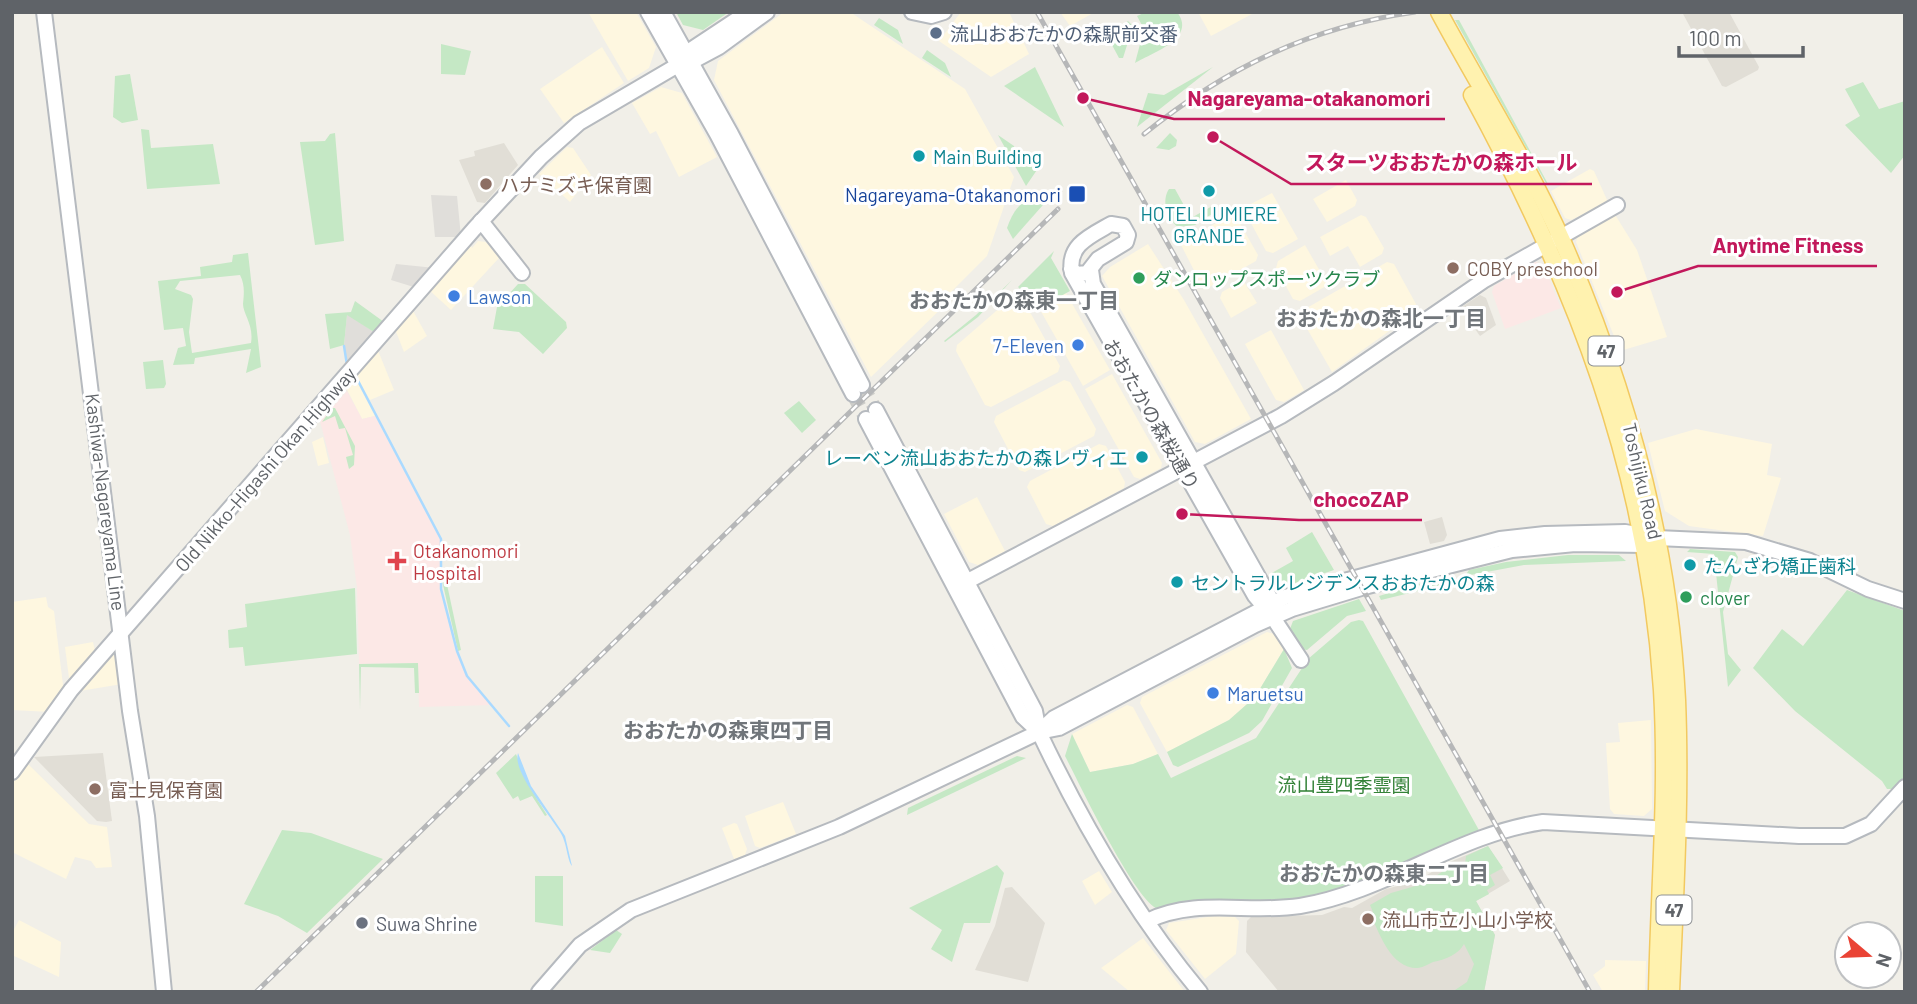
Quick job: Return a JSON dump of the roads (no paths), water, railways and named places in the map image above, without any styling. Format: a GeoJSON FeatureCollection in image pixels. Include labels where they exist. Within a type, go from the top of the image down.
{"type":"FeatureCollection","features":[{"type":"Feature","properties":{"kind":"main road","name":"Toshijiku Road"},"geometry":{"type":"LineString","coordinates":[[1426,12],[1554,240]]}},
{"type":"Feature","properties":{"kind":"main road","name":"Toshijiku Road"},"geometry":{"type":"LineString","coordinates":[[1438,12],[1596,321],[1627,414],[1648,539],[1669,610],[1677,699],[1671,828],[1657,992]]}},
{"type":"Feature","properties":{"kind":"main road","name":"Toshijiku Road"},"geometry":{"type":"LineString","coordinates":[[1671,828],[1671,992]]}},
{"type":"Feature","properties":{"kind":"street","name":"Kashiwa-Nagareyama Line"},"geometry":{"type":"LineString","coordinates":[[44,12],[131,711],[148,827],[164,992]]}},
{"type":"Feature","properties":{"kind":"street"},"geometry":{"type":"LineString","coordinates":[[648,12],[685,60]]}},
{"type":"Feature","properties":{"kind":"street"},"geometry":{"type":"LineString","coordinates":[[663,12],[685,60],[858,389]]}},
{"type":"Feature","properties":{"kind":"street"},"geometry":{"type":"LineString","coordinates":[[685,60],[748,12]]}},
{"type":"Feature","properties":{"kind":"street"},"geometry":{"type":"LineString","coordinates":[[685,60],[741,33],[767,12]]}},
{"type":"Feature","properties":{"kind":"street"},"geometry":{"type":"LineString","coordinates":[[912,12],[931,16],[944,12]]}},
{"type":"Feature","properties":{"kind":"street","name":"Old Nikko-Higashi Okan Highway"},"geometry":{"type":"LineString","coordinates":[[12,772],[71,690],[481,221],[567,133],[603,108],[685,60]]}},
{"type":"Feature","properties":{"kind":"street"},"geometry":{"type":"LineString","coordinates":[[966,582],[1188,466],[1309,399],[1430,315],[1617,205]]}},
{"type":"Feature","properties":{"kind":"street"},"geometry":{"type":"LineString","coordinates":[[481,221],[522,274]]}},
{"type":"Feature","properties":{"kind":"street"},"geometry":{"type":"LineString","coordinates":[[1111,224],[1123,226],[1128,235],[1126,242],[1098,259],[1091,270],[1079,274],[1072,269],[1072,257],[1078,245],[1111,224]]}},
{"type":"Feature","properties":{"kind":"street","name":"おおたかの森桜通り"},"geometry":{"type":"LineString","coordinates":[[1072,269],[1301,660]]}},
{"type":"Feature","properties":{"kind":"street","name":"おおたかの森桜通り"},"geometry":{"type":"LineString","coordinates":[[1091,270],[1093,284],[1188,466]]}},
{"type":"Feature","properties":{"kind":"street"},"geometry":{"type":"LineString","coordinates":[[1039,732],[1023,717],[871,414],[1032,706],[1039,732],[1114,873],[1200,992]]}},
{"type":"Feature","properties":{"kind":"street"},"geometry":{"type":"LineString","coordinates":[[539,992],[580,945],[631,910],[839,827],[1039,732],[1054,718],[1269,608],[1365,573],[1500,539],[1568,532],[1648,539],[1725,540],[1773,549],[1819,565],[1868,589],[1905,601]]}},
{"type":"Feature","properties":{"kind":"street"},"geometry":{"type":"LineString","coordinates":[[1147,921],[1201,906],[1297,906],[1324,901],[1360,890],[1506,830],[1530,824],[1566,821],[1845,836],[1871,824],[1905,787]]}},
{"type":"Feature","properties":{"kind":"water"},"geometry":{"type":"Polygon","coordinates":[[[518,753],[531,786],[565,836],[572,866],[562,836],[526,782],[518,761],[518,753]]]}},
{"type":"Feature","properties":{"kind":"waterway"},"geometry":{"type":"LineString","coordinates":[[344,346],[347,365]]}},
{"type":"Feature","properties":{"kind":"waterway"},"geometry":{"type":"LineString","coordinates":[[355,375],[441,539],[441,589],[457,651],[467,676],[509,726]]}},
{"type":"Feature","properties":{"kind":"tunnel"},"geometry":{"type":"LineString","coordinates":[[862,385],[876,410]]}},
{"type":"Feature","properties":{"kind":"tunnel"},"geometry":{"type":"LineString","coordinates":[[853,394],[866,419]]}},
{"type":"Feature","properties":{"kind":"railway"},"geometry":{"type":"LineString","coordinates":[[1037,12],[1590,992]]}},
{"type":"Feature","properties":{"kind":"railway"},"geometry":{"type":"LineString","coordinates":[[1144,134],[1206,89],[1271,54],[1340,28],[1415,12]]}},
{"type":"Feature","properties":{"kind":"railway"},"geometry":{"type":"LineString","coordinates":[[256,992],[1058,209]]}},
{"type":"Feature","properties":{"kind":"place","name":"流山おおたかの森駅前交番"},"geometry":{"type":"Point","coordinates":[936,33]}},
{"type":"Feature","properties":{"kind":"place","name":"Nagareyama-otakanomori"},"geometry":{"type":"Point","coordinates":[1083,98]}},
{"type":"Feature","properties":{"kind":"place","name":"スターツおおたかの森ホール"},"geometry":{"type":"Point","coordinates":[1213,137]}},
{"type":"Feature","properties":{"kind":"place","name":"Main Building"},"geometry":{"type":"Point","coordinates":[919,156]}},
{"type":"Feature","properties":{"kind":"place","name":"ハナミズキ保育園"},"geometry":{"type":"Point","coordinates":[486,184]}},
{"type":"Feature","properties":{"kind":"place","name":"HOTEL LUMIERE GRANDE"},"geometry":{"type":"Point","coordinates":[1209,191]}},
{"type":"Feature","properties":{"kind":"place","name":"Nagareyama-Otakanomori"},"geometry":{"type":"Point","coordinates":[1077,194]}},
{"type":"Feature","properties":{"kind":"place","name":"COBY preschool"},"geometry":{"type":"Point","coordinates":[1453,268]}},
{"type":"Feature","properties":{"kind":"place","name":"ダンロップスポーツクラブ"},"geometry":{"type":"Point","coordinates":[1139,278]}},
{"type":"Feature","properties":{"kind":"place","name":"Anytime Fitness"},"geometry":{"type":"Point","coordinates":[1617,292]}},
{"type":"Feature","properties":{"kind":"place","name":"Lawson"},"geometry":{"type":"Point","coordinates":[454,296]}},
{"type":"Feature","properties":{"kind":"place","name":"7-Eleven"},"geometry":{"type":"Point","coordinates":[1078,345]}},
{"type":"Feature","properties":{"kind":"place","name":"レーベン流山おおたかの森レヴィエ"},"geometry":{"type":"Point","coordinates":[1142,457]}},
{"type":"Feature","properties":{"kind":"place","name":"chocoZAP"},"geometry":{"type":"Point","coordinates":[1182,514]}},
{"type":"Feature","properties":{"kind":"place","name":"Otakanomori Hospital"},"geometry":{"type":"Point","coordinates":[397,561]}},
{"type":"Feature","properties":{"kind":"place","name":"たんざわ矯正歯科"},"geometry":{"type":"Point","coordinates":[1690,565]}},
{"type":"Feature","properties":{"kind":"place","name":"セントラルレジデンスおおたかの森"},"geometry":{"type":"Point","coordinates":[1177,582]}},
{"type":"Feature","properties":{"kind":"place","name":"clover"},"geometry":{"type":"Point","coordinates":[1686,597]}},
{"type":"Feature","properties":{"kind":"place","name":"Maruetsu"},"geometry":{"type":"Point","coordinates":[1213,693]}},
{"type":"Feature","properties":{"kind":"place","name":"富士見保育園"},"geometry":{"type":"Point","coordinates":[95,789]}},
{"type":"Feature","properties":{"kind":"place","name":"流山市立小山小学校"},"geometry":{"type":"Point","coordinates":[1368,919]}},
{"type":"Feature","properties":{"kind":"place","name":"Suwa Shrine"},"geometry":{"type":"Point","coordinates":[362,923]}},
{"type":"Feature","properties":{"kind":"district","name":"おおたかの森東一丁目"},"geometry":{"type":"Point","coordinates":[1014,299]}},
{"type":"Feature","properties":{"kind":"district","name":"おおたかの森北一丁目"},"geometry":{"type":"Point","coordinates":[1381,317]}},
{"type":"Feature","properties":{"kind":"district","name":"おおたかの森東四丁目"},"geometry":{"type":"Point","coordinates":[728,729]}},
{"type":"Feature","properties":{"kind":"district","name":"おおたかの森東二丁目"},"geometry":{"type":"Point","coordinates":[1384,872]}},
{"type":"Feature","properties":{"kind":"park label","name":"流山豊四季霊園"},"geometry":{"type":"Point","coordinates":[1344,784]}}]}
